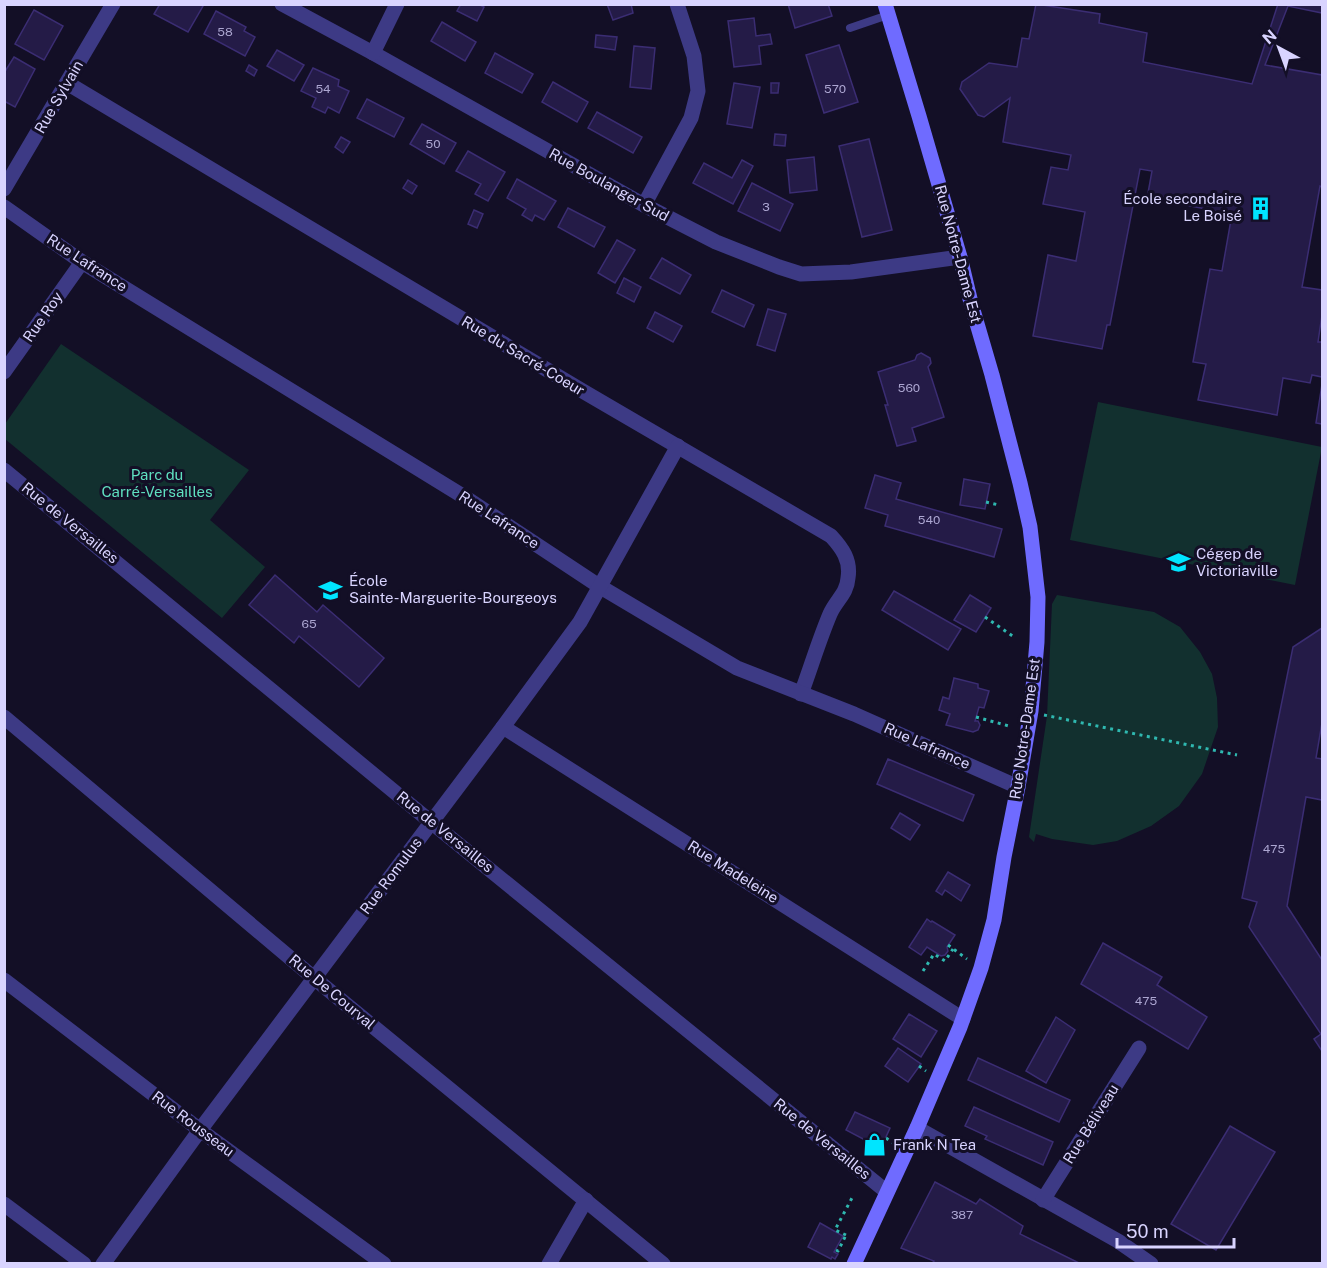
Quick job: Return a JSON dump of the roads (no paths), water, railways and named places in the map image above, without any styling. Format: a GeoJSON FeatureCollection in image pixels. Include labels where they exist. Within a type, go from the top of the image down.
{"type":"FeatureCollection","features":[{"type":"Feature","properties":{"kind":"street","name":"Rue Sylvain"},"geometry":{"type":"LineString","coordinates":[[4,189],[113,4]]}},
{"type":"Feature","properties":{"kind":"street","name":"Rue Boulanger Sud"},"geometry":{"type":"LineString","coordinates":[[282,4],[644,205],[716,242],[779,267],[801,274],[866,271],[960,257]]}},
{"type":"Feature","properties":{"kind":"street"},"geometry":{"type":"LineString","coordinates":[[373,53],[398,4]]}},
{"type":"Feature","properties":{"kind":"street"},"geometry":{"type":"LineString","coordinates":[[644,205],[692,118],[698,91],[694,56],[677,4]]}},
{"type":"Feature","properties":{"kind":"street","name":"Rue Notre-Dame Est"},"geometry":{"type":"LineString","coordinates":[[854,1263],[917,1128],[963,1018],[981,968],[994,920],[1018,787],[1031,711],[1038,642],[1038,597],[1030,527],[1004,417],[924,132],[886,10]]}},
{"type":"Feature","properties":{"kind":"street","name":"Rue du Sacré-Coeur"},"geometry":{"type":"LineString","coordinates":[[67,83],[586,393],[831,536],[842,548],[848,562],[849,576],[845,593],[831,612],[801,694]]}},
{"type":"Feature","properties":{"kind":"street","name":"Rue Lafrance"},"geometry":{"type":"LineString","coordinates":[[4,207],[82,262],[466,498],[599,586],[737,668],[854,714],[1018,787]]}},
{"type":"Feature","properties":{"kind":"street","name":"Rue Roy"},"geometry":{"type":"LineString","coordinates":[[4,372],[82,262]]}},
{"type":"Feature","properties":{"kind":"street","name":"Rue Romulus"},"geometry":{"type":"LineString","coordinates":[[103,1263],[580,622],[678,446]]}},
{"type":"Feature","properties":{"kind":"street","name":"Rue de Versailles"},"geometry":{"type":"LineString","coordinates":[[4,470],[431,822],[887,1192]]}},
{"type":"Feature","properties":{"kind":"street","name":"Rue De Courval"},"geometry":{"type":"LineString","coordinates":[[4,717],[314,978],[663,1263]]}},
{"type":"Feature","properties":{"kind":"street","name":"Rue Madeleine"},"geometry":{"type":"LineString","coordinates":[[503,726],[963,1018]]}},
{"type":"Feature","properties":{"kind":"street","name":"Rue Rousseau"},"geometry":{"type":"LineString","coordinates":[[4,980],[200,1130],[384,1263]]}},
{"type":"Feature","properties":{"kind":"street","name":"Rue Béliveau"},"geometry":{"type":"LineString","coordinates":[[1043,1200],[1139,1048]]}},
{"type":"Feature","properties":{"kind":"street"},"geometry":{"type":"LineString","coordinates":[[917,1128],[1118,1241],[1151,1263]]}},
{"type":"Feature","properties":{"kind":"street"},"geometry":{"type":"LineString","coordinates":[[549,1263],[586,1200]]}},
{"type":"Feature","properties":{"kind":"street"},"geometry":{"type":"LineString","coordinates":[[4,1204],[84,1263]]}},
{"type":"Feature","properties":{"kind":"lane"},"geometry":{"type":"LineString","coordinates":[[850,28],[886,10]]}},
{"type":"Feature","properties":{"kind":"place","name":"École secondaire Le Boisé"},"geometry":{"type":"Point","coordinates":[1260,208]}},
{"type":"Feature","properties":{"kind":"place","name":"Cégep de Victoriaville"},"geometry":{"type":"Point","coordinates":[1178,563]}},
{"type":"Feature","properties":{"kind":"place","name":"École Sainte-Marguerite-Bourgeoys"},"geometry":{"type":"Point","coordinates":[331,590]}},
{"type":"Feature","properties":{"kind":"place","name":"Frank N Tea"},"geometry":{"type":"Point","coordinates":[875,1145]}},
{"type":"Feature","properties":{"kind":"park label","name":"Parc du Carré-Versailles"},"geometry":{"type":"Point","coordinates":[157,484]}}]}
